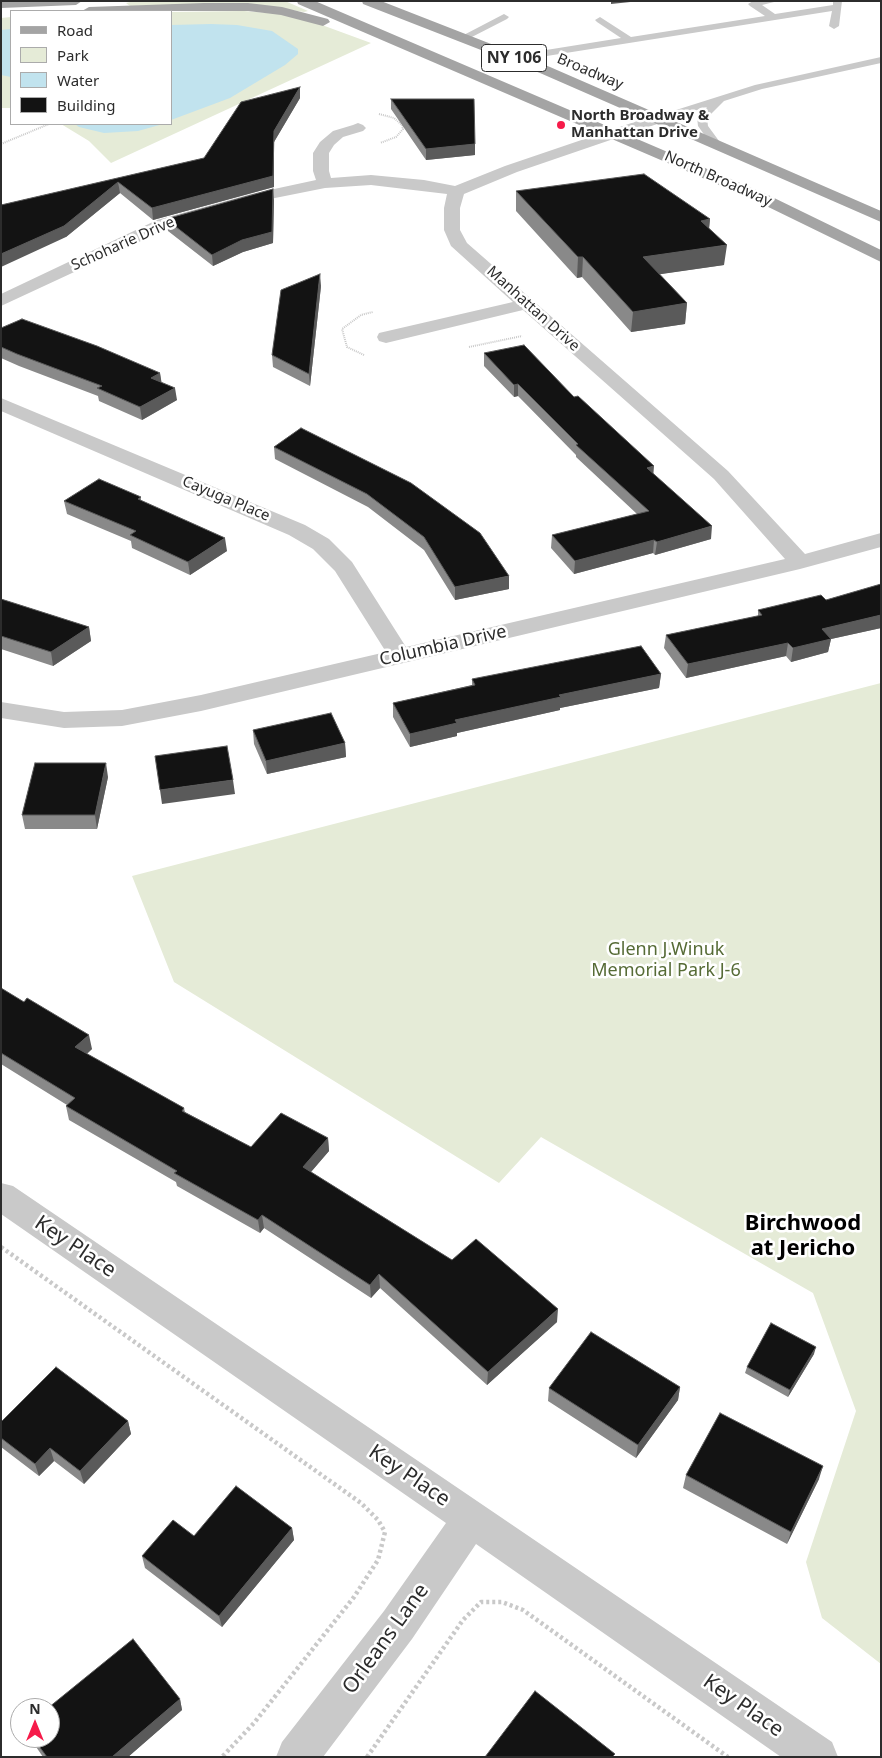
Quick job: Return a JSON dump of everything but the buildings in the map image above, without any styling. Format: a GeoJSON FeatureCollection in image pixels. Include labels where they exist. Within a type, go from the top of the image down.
{"type":"FeatureCollection","features":[{"type":"Feature","properties":{"kind":"main road"},"geometry":{"type":"LineString","coordinates":[[1,4],[76,1]]}},
{"type":"Feature","properties":{"kind":"main road","name":"North Broadway"},"geometry":{"type":"LineString","coordinates":[[303,1],[762,198],[881,257]]}},
{"type":"Feature","properties":{"kind":"main road","name":"Broadway"},"geometry":{"type":"LineString","coordinates":[[368,1],[515,58],[658,119]]}},
{"type":"Feature","properties":{"kind":"main road"},"geometry":{"type":"LineString","coordinates":[[118,10],[204,7],[248,7],[282,10],[346,29],[386,36]]}},
{"type":"Feature","properties":{"kind":"main road","name":"North Broadway"},"geometry":{"type":"LineString","coordinates":[[658,119],[881,217]]}},
{"type":"Feature","properties":{"kind":"street"},"geometry":{"type":"LineString","coordinates":[[456,191],[511,169],[658,119]]}},
{"type":"Feature","properties":{"kind":"street"},"geometry":{"type":"LineString","coordinates":[[325,183],[321,171],[321,153],[328,142],[338,134],[358,128]]}},
{"type":"Feature","properties":{"kind":"street","name":"Schoharie Drive"},"geometry":{"type":"LineString","coordinates":[[1,301],[163,224],[257,197],[325,183],[371,180],[456,191]]}},
{"type":"Feature","properties":{"kind":"street","name":"Manhattan Drive"},"geometry":{"type":"LineString","coordinates":[[456,191],[452,208],[452,230],[460,246],[721,475],[800,562]]}},
{"type":"Feature","properties":{"kind":"street"},"geometry":{"type":"LineString","coordinates":[[386,337],[527,304]]}},
{"type":"Feature","properties":{"kind":"street","name":"Cayuga Place"},"geometry":{"type":"LineString","coordinates":[[1,404],[297,530],[321,544],[344,567],[400,656]]}},
{"type":"Feature","properties":{"kind":"street","name":"Columbia Drive"},"geometry":{"type":"LineString","coordinates":[[1,710],[64,720],[122,718],[201,704],[800,562],[881,540]]}},
{"type":"Feature","properties":{"kind":"street","name":"Key Place"},"geometry":{"type":"LineString","coordinates":[[1,1196],[817,1757]]}},
{"type":"Feature","properties":{"kind":"street","name":"Orleans Lane"},"geometry":{"type":"LineString","coordinates":[[297,1757],[398,1626],[471,1518]]}},
{"type":"Feature","properties":{"kind":"lane"},"geometry":{"type":"LineString","coordinates":[[772,16],[753,4],[774,1]]}},
{"type":"Feature","properties":{"kind":"lane"},"geometry":{"type":"LineString","coordinates":[[515,58],[838,4],[834,26]]}},
{"type":"Feature","properties":{"kind":"lane"},"geometry":{"type":"LineString","coordinates":[[463,38],[504,17]]}},
{"type":"Feature","properties":{"kind":"lane"},"geometry":{"type":"LineString","coordinates":[[600,20],[629,40]]}},
{"type":"Feature","properties":{"kind":"lane"},"geometry":{"type":"LineString","coordinates":[[658,119],[759,87],[881,60]]}},
{"type":"Feature","properties":{"kind":"lane"},"geometry":{"type":"LineString","coordinates":[[717,145],[706,132],[702,117],[722,98]]}},
{"type":"Feature","properties":{"kind":"path"},"geometry":{"type":"LineString","coordinates":[[1,144],[47,125]]}},
{"type":"Feature","properties":{"kind":"path"},"geometry":{"type":"LineString","coordinates":[[1,1247],[361,1503],[378,1520],[385,1532],[378,1560],[354,1597],[254,1723],[222,1757]]}},
{"type":"Feature","properties":{"kind":"path"},"geometry":{"type":"LineString","coordinates":[[367,1757],[463,1620],[482,1602],[502,1602],[523,1610],[728,1757]]}},
{"type":"Feature","properties":{"kind":"green space"},"geometry":{"type":"Polygon","coordinates":[[[134,1],[285,1],[308,11],[245,3],[130,6],[126,3],[134,1]]]}},
{"type":"Feature","properties":{"kind":"green space"},"geometry":{"type":"Polygon","coordinates":[[[244,11],[281,14],[311,21],[371,43],[111,163],[89,141],[63,125],[172,125],[172,12],[244,11]]]}},
{"type":"Feature","properties":{"kind":"green space"},"geometry":{"type":"Polygon","coordinates":[[[10,17],[10,108],[1,108],[1,18],[10,17]]]}},
{"type":"Feature","properties":{"kind":"green space","name":"Glenn J.Winuk Memorial Park J-6"},"geometry":{"type":"Polygon","coordinates":[[[881,683],[881,1664],[822,1618],[806,1562],[856,1411],[813,1293],[541,1137],[499,1183],[174,982],[132,876],[881,683]]]}},
{"type":"Feature","properties":{"kind":"water"},"geometry":{"type":"Polygon","coordinates":[[[172,25],[237,25],[272,31],[298,49],[298,54],[285,65],[230,98],[172,120],[172,25]]]}},
{"type":"Feature","properties":{"kind":"water"},"geometry":{"type":"Polygon","coordinates":[[[10,29],[10,77],[1,75],[1,30],[10,29]]]}},
{"type":"Feature","properties":{"kind":"water"},"geometry":{"type":"Polygon","coordinates":[[[76,125],[159,125],[138,131],[104,133],[76,125]]]}},
{"type":"Feature","properties":{"kind":"place","name":"North Broadway & Manhattan Drive"},"geometry":{"type":"Point","coordinates":[561,125]}},
{"type":"Feature","properties":{"kind":"district","name":"Birchwood at Jericho"},"geometry":{"type":"Point","coordinates":[803,1236]}}]}
